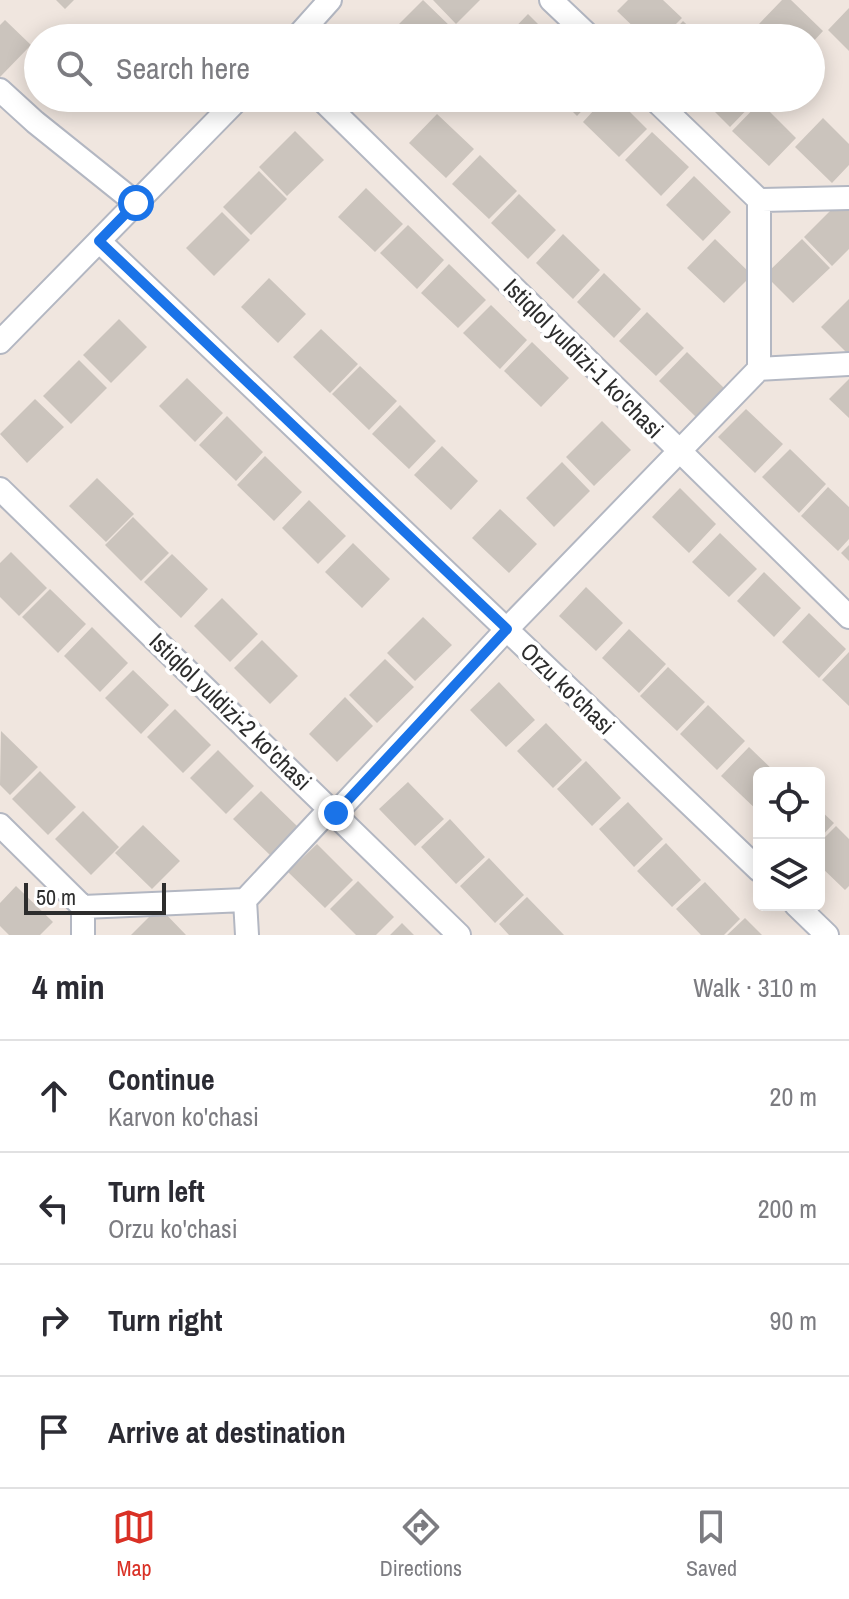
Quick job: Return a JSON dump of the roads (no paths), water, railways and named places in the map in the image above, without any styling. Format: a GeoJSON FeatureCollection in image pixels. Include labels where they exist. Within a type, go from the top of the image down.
{"type":"FeatureCollection","features":[{"type":"Feature","properties":{"kind":"street"},"geometry":{"type":"LineString","coordinates":[[309,24],[330,0]]}},
{"type":"Feature","properties":{"kind":"street"},"geometry":{"type":"LineString","coordinates":[[551,0],[576,24]]}},
{"type":"Feature","properties":{"kind":"street"},"geometry":{"type":"LineString","coordinates":[[0,90],[24,112]]}},
{"type":"Feature","properties":{"kind":"street"},"geometry":{"type":"LineString","coordinates":[[24,112],[136,203]]}},
{"type":"Feature","properties":{"kind":"street"},"geometry":{"type":"LineString","coordinates":[[0,342],[225,112]]}},
{"type":"Feature","properties":{"kind":"street","name":"Istiqlol yuldizi-1 ko'chasi"},"geometry":{"type":"LineString","coordinates":[[334,112],[849,617]]}},
{"type":"Feature","properties":{"kind":"street"},"geometry":{"type":"LineString","coordinates":[[668,112],[759,200],[849,198]]}},
{"type":"Feature","properties":{"kind":"street"},"geometry":{"type":"LineString","coordinates":[[759,200],[759,369]]}},
{"type":"Feature","properties":{"kind":"street","name":"Orzu ko'chasi"},"geometry":{"type":"LineString","coordinates":[[99,241],[753,864]]}},
{"type":"Feature","properties":{"kind":"street"},"geometry":{"type":"LineString","coordinates":[[83,907],[245,900],[759,369],[849,364]]}},
{"type":"Feature","properties":{"kind":"street","name":"Istiqlol yuldizi-2 ko'chasi"},"geometry":{"type":"LineString","coordinates":[[0,489],[459,935]]}},
{"type":"Feature","properties":{"kind":"street"},"geometry":{"type":"LineString","coordinates":[[0,825],[83,907],[83,935]]}},
{"type":"Feature","properties":{"kind":"street"},"geometry":{"type":"LineString","coordinates":[[245,900],[247,935]]}},
{"type":"Feature","properties":{"kind":"street"},"geometry":{"type":"LineString","coordinates":[[802,911],[827,935]]}}]}
